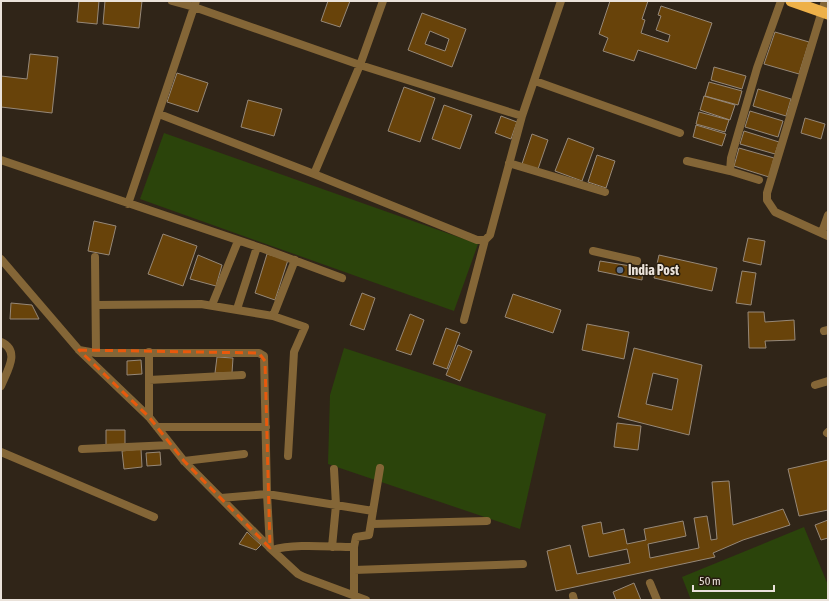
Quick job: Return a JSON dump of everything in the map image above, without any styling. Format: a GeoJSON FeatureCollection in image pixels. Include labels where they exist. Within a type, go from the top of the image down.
{"type":"FeatureCollection","features":[{"type":"Feature","properties":{"kind":"highway"},"geometry":{"type":"LineString","coordinates":[[791,1],[825,13]]}},
{"type":"Feature","properties":{"kind":"street"},"geometry":{"type":"LineString","coordinates":[[172,1],[195,4],[360,65],[522,116]]}},
{"type":"Feature","properties":{"kind":"street"},"geometry":{"type":"LineString","coordinates":[[314,174],[360,65],[383,1]]}},
{"type":"Feature","properties":{"kind":"street"},"geometry":{"type":"LineString","coordinates":[[464,320],[485,240],[490,235],[522,116],[535,82],[561,1]]}},
{"type":"Feature","properties":{"kind":"street"},"geometry":{"type":"LineString","coordinates":[[730,171],[731,158],[757,68],[781,1]]}},
{"type":"Feature","properties":{"kind":"street"},"geometry":{"type":"LineString","coordinates":[[825,1],[825,13],[767,193],[767,200],[775,212],[825,234],[828,215]]}},
{"type":"Feature","properties":{"kind":"street"},"geometry":{"type":"LineString","coordinates":[[128,204],[195,4]]}},
{"type":"Feature","properties":{"kind":"street"},"geometry":{"type":"LineString","coordinates":[[535,82],[680,133]]}},
{"type":"Feature","properties":{"kind":"street"},"geometry":{"type":"LineString","coordinates":[[159,114],[314,174],[477,240],[485,240]]}},
{"type":"Feature","properties":{"kind":"street"},"geometry":{"type":"LineString","coordinates":[[1,160],[258,247],[342,278]]}},
{"type":"Feature","properties":{"kind":"street"},"geometry":{"type":"LineString","coordinates":[[687,161],[730,171],[759,180]]}},
{"type":"Feature","properties":{"kind":"street"},"geometry":{"type":"LineString","coordinates":[[509,163],[605,192]]}},
{"type":"Feature","properties":{"kind":"street"},"geometry":{"type":"LineString","coordinates":[[212,305],[238,241]]}},
{"type":"Feature","properties":{"kind":"street"},"geometry":{"type":"LineString","coordinates":[[237,309],[258,247]]}},
{"type":"Feature","properties":{"kind":"street"},"geometry":{"type":"LineString","coordinates":[[593,251],[637,261]]}},
{"type":"Feature","properties":{"kind":"street"},"geometry":{"type":"LineString","coordinates":[[95,257],[96,353]]}},
{"type":"Feature","properties":{"kind":"street"},"geometry":{"type":"LineString","coordinates":[[1,259],[79,350],[149,417],[184,461],[271,549],[298,574],[366,600]]}},
{"type":"Feature","properties":{"kind":"street"},"geometry":{"type":"LineString","coordinates":[[274,316],[295,260]]}},
{"type":"Feature","properties":{"kind":"street"},"geometry":{"type":"LineString","coordinates":[[96,305],[212,305],[274,316],[305,328],[294,352],[288,456]]}},
{"type":"Feature","properties":{"kind":"street"},"geometry":{"type":"LineString","coordinates":[[1,342],[7,344],[12,354],[12,359],[1,386]]}},
{"type":"Feature","properties":{"kind":"street"},"geometry":{"type":"LineString","coordinates":[[79,350],[96,353],[259,353],[264,356],[267,494],[271,549]]}},
{"type":"Feature","properties":{"kind":"street"},"geometry":{"type":"LineString","coordinates":[[149,352],[149,417]]}},
{"type":"Feature","properties":{"kind":"street"},"geometry":{"type":"LineString","coordinates":[[149,380],[242,375]]}},
{"type":"Feature","properties":{"kind":"street"},"geometry":{"type":"LineString","coordinates":[[815,385],[828,380]]}},
{"type":"Feature","properties":{"kind":"street"},"geometry":{"type":"LineString","coordinates":[[157,427],[266,427]]}},
{"type":"Feature","properties":{"kind":"street"},"geometry":{"type":"LineString","coordinates":[[82,449],[171,444]]}},
{"type":"Feature","properties":{"kind":"street"},"geometry":{"type":"LineString","coordinates":[[1,452],[154,517]]}},
{"type":"Feature","properties":{"kind":"street"},"geometry":{"type":"LineString","coordinates":[[184,461],[244,454]]}},
{"type":"Feature","properties":{"kind":"street"},"geometry":{"type":"LineString","coordinates":[[354,595],[354,547],[356,537],[369,535],[380,468]]}},
{"type":"Feature","properties":{"kind":"street"},"geometry":{"type":"LineString","coordinates":[[332,547],[336,505],[334,469]]}},
{"type":"Feature","properties":{"kind":"street"},"geometry":{"type":"LineString","coordinates":[[221,498],[267,494],[373,511]]}},
{"type":"Feature","properties":{"kind":"street"},"geometry":{"type":"LineString","coordinates":[[372,524],[487,521]]}},
{"type":"Feature","properties":{"kind":"street"},"geometry":{"type":"LineString","coordinates":[[271,549],[354,547]]}},
{"type":"Feature","properties":{"kind":"street"},"geometry":{"type":"LineString","coordinates":[[354,570],[523,564]]}},
{"type":"Feature","properties":{"kind":"street"},"geometry":{"type":"LineString","coordinates":[[650,583],[657,600]]}},
{"type":"Feature","properties":{"kind":"highlighted area"},"geometry":{"type":"Polygon","coordinates":[[[79,350],[259,353],[265,361],[270,548],[184,461],[149,417],[79,350]]]}},
{"type":"Feature","properties":{"kind":"green space"},"geometry":{"type":"Polygon","coordinates":[[[164,133],[478,244],[454,311],[140,199],[164,133]]]}},
{"type":"Feature","properties":{"kind":"green space"},"geometry":{"type":"Polygon","coordinates":[[[344,348],[546,414],[520,529],[328,464],[330,395],[344,348]]]}},
{"type":"Feature","properties":{"kind":"green space"},"geometry":{"type":"Polygon","coordinates":[[[804,527],[828,585],[828,600],[691,600],[682,577],[804,527]]]}},
{"type":"Feature","properties":{"kind":"building"},"geometry":{"type":"Polygon","coordinates":[[[79,1],[99,1],[97,24],[77,22],[79,1]]]}},
{"type":"Feature","properties":{"kind":"building"},"geometry":{"type":"Polygon","coordinates":[[[105,1],[142,1],[139,28],[103,24],[105,1]]]}},
{"type":"Feature","properties":{"kind":"building"},"geometry":{"type":"Polygon","coordinates":[[[328,1],[350,1],[340,27],[321,21],[328,1]]]}},
{"type":"Feature","properties":{"kind":"building"},"geometry":{"type":"Polygon","coordinates":[[[610,1],[648,1],[642,19],[645,20],[641,33],[668,42],[670,35],[656,30],[661,16],[658,15],[661,6],[712,23],[696,69],[638,50],[634,61],[603,51],[608,38],[599,34],[610,1]]]}},
{"type":"Feature","properties":{"kind":"building"},"geometry":{"type":"Polygon","coordinates":[[[422,13],[466,29],[452,67],[408,50],[422,13]],[[430,31],[425,44],[445,51],[449,39],[430,31]]]}},
{"type":"Feature","properties":{"kind":"building"},"geometry":{"type":"Polygon","coordinates":[[[775,32],[809,42],[799,74],[764,64],[775,32]]]}},
{"type":"Feature","properties":{"kind":"building"},"geometry":{"type":"Polygon","coordinates":[[[30,54],[58,57],[52,113],[1,107],[1,76],[27,79],[30,54]]]}},
{"type":"Feature","properties":{"kind":"building"},"geometry":{"type":"Polygon","coordinates":[[[714,67],[746,76],[742,89],[711,80],[714,67]]]}},
{"type":"Feature","properties":{"kind":"building"},"geometry":{"type":"Polygon","coordinates":[[[177,73],[208,83],[198,112],[167,102],[177,73]]]}},
{"type":"Feature","properties":{"kind":"building"},"geometry":{"type":"Polygon","coordinates":[[[709,82],[742,91],[738,105],[705,96],[709,82]]]}},
{"type":"Feature","properties":{"kind":"building"},"geometry":{"type":"Polygon","coordinates":[[[404,87],[435,98],[420,142],[388,131],[404,87]]]}},
{"type":"Feature","properties":{"kind":"building"},"geometry":{"type":"Polygon","coordinates":[[[758,89],[791,99],[786,116],[753,106],[758,89]]]}},
{"type":"Feature","properties":{"kind":"building"},"geometry":{"type":"Polygon","coordinates":[[[704,96],[735,105],[730,120],[700,110],[704,96]]]}},
{"type":"Feature","properties":{"kind":"building"},"geometry":{"type":"Polygon","coordinates":[[[248,100],[282,109],[274,136],[241,127],[248,100]]]}},
{"type":"Feature","properties":{"kind":"building"},"geometry":{"type":"Polygon","coordinates":[[[444,105],[472,115],[460,149],[432,139],[444,105]]]}},
{"type":"Feature","properties":{"kind":"building"},"geometry":{"type":"Polygon","coordinates":[[[750,111],[783,121],[778,137],[745,127],[750,111]]]}},
{"type":"Feature","properties":{"kind":"building"},"geometry":{"type":"Polygon","coordinates":[[[699,112],[729,120],[725,132],[696,124],[699,112]]]}},
{"type":"Feature","properties":{"kind":"building"},"geometry":{"type":"Polygon","coordinates":[[[501,116],[517,122],[511,139],[495,133],[501,116]]]}},
{"type":"Feature","properties":{"kind":"building"},"geometry":{"type":"Polygon","coordinates":[[[805,118],[825,124],[821,139],[801,133],[805,118]]]}},
{"type":"Feature","properties":{"kind":"building"},"geometry":{"type":"Polygon","coordinates":[[[696,125],[726,134],[722,146],[693,137],[696,125]]]}},
{"type":"Feature","properties":{"kind":"building"},"geometry":{"type":"Polygon","coordinates":[[[744,131],[779,142],[775,154],[740,144],[744,131]]]}},
{"type":"Feature","properties":{"kind":"building"},"geometry":{"type":"Polygon","coordinates":[[[532,134],[548,140],[538,169],[522,164],[532,134]]]}},
{"type":"Feature","properties":{"kind":"building"},"geometry":{"type":"Polygon","coordinates":[[[568,138],[594,148],[582,181],[555,171],[568,138]]]}},
{"type":"Feature","properties":{"kind":"building"},"geometry":{"type":"Polygon","coordinates":[[[739,148],[774,158],[769,177],[734,166],[739,148]]]}},
{"type":"Feature","properties":{"kind":"building"},"geometry":{"type":"Polygon","coordinates":[[[597,155],[615,161],[606,188],[588,182],[597,155]]]}},
{"type":"Feature","properties":{"kind":"building"},"geometry":{"type":"Polygon","coordinates":[[[94,221],[116,226],[109,255],[88,251],[94,221]]]}},
{"type":"Feature","properties":{"kind":"building"},"geometry":{"type":"Polygon","coordinates":[[[163,234],[197,246],[183,286],[148,274],[163,234]]]}},
{"type":"Feature","properties":{"kind":"building"},"geometry":{"type":"Polygon","coordinates":[[[748,238],[765,241],[761,265],[743,261],[748,238]]]}},
{"type":"Feature","properties":{"kind":"building"},"geometry":{"type":"Polygon","coordinates":[[[267,254],[288,260],[275,300],[255,293],[267,254]]]}},
{"type":"Feature","properties":{"kind":"building"},"geometry":{"type":"Polygon","coordinates":[[[198,255],[222,265],[216,286],[190,279],[198,255]]]}},
{"type":"Feature","properties":{"kind":"building"},"geometry":{"type":"Polygon","coordinates":[[[659,255],[717,268],[712,291],[654,278],[659,255]]]}},
{"type":"Feature","properties":{"kind":"building","name":"India Post"},"geometry":{"type":"Polygon","coordinates":[[[600,261],[643,268],[642,280],[598,271],[600,261]]]}},
{"type":"Feature","properties":{"kind":"building"},"geometry":{"type":"Polygon","coordinates":[[[742,271],[756,273],[751,305],[736,303],[742,271]]]}},
{"type":"Feature","properties":{"kind":"building"},"geometry":{"type":"Polygon","coordinates":[[[362,293],[375,298],[364,330],[350,325],[362,293]]]}},
{"type":"Feature","properties":{"kind":"building"},"geometry":{"type":"Polygon","coordinates":[[[513,294],[561,310],[553,333],[505,317],[513,294]]]}},
{"type":"Feature","properties":{"kind":"building"},"geometry":{"type":"Polygon","coordinates":[[[11,303],[32,305],[39,319],[10,319],[11,303]]]}},
{"type":"Feature","properties":{"kind":"building"},"geometry":{"type":"Polygon","coordinates":[[[748,312],[764,312],[765,322],[794,320],[795,340],[765,341],[766,348],[749,348],[748,312]]]}},
{"type":"Feature","properties":{"kind":"building"},"geometry":{"type":"Polygon","coordinates":[[[410,314],[424,320],[411,355],[396,350],[410,314]]]}},
{"type":"Feature","properties":{"kind":"building"},"geometry":{"type":"Polygon","coordinates":[[[587,324],[629,332],[624,359],[582,350],[587,324]]]}},
{"type":"Feature","properties":{"kind":"building"},"geometry":{"type":"Polygon","coordinates":[[[446,328],[460,333],[447,369],[433,364],[446,328]]]}},
{"type":"Feature","properties":{"kind":"building"},"geometry":{"type":"Polygon","coordinates":[[[458,345],[472,351],[460,381],[446,375],[458,345]]]}},
{"type":"Feature","properties":{"kind":"building"},"geometry":{"type":"Polygon","coordinates":[[[634,348],[702,365],[689,435],[618,417],[634,348]],[[653,373],[646,404],[672,410],[678,379],[653,373]]]}},
{"type":"Feature","properties":{"kind":"building"},"geometry":{"type":"Polygon","coordinates":[[[217,357],[233,358],[232,373],[215,373],[217,357]]]}},
{"type":"Feature","properties":{"kind":"building"},"geometry":{"type":"Polygon","coordinates":[[[141,360],[142,374],[127,375],[127,361],[141,360]]]}},
{"type":"Feature","properties":{"kind":"building"},"geometry":{"type":"Polygon","coordinates":[[[617,423],[641,426],[638,450],[614,447],[617,423]]]}},
{"type":"Feature","properties":{"kind":"building"},"geometry":{"type":"Polygon","coordinates":[[[106,430],[125,430],[125,446],[106,446],[106,430]]]}},
{"type":"Feature","properties":{"kind":"building"},"geometry":{"type":"Polygon","coordinates":[[[141,449],[142,467],[124,469],[122,451],[141,449]]]}},
{"type":"Feature","properties":{"kind":"building"},"geometry":{"type":"Polygon","coordinates":[[[160,452],[161,465],[147,466],[146,453],[160,452]]]}},
{"type":"Feature","properties":{"kind":"building"},"geometry":{"type":"Polygon","coordinates":[[[828,460],[828,510],[799,516],[788,469],[828,460]]]}},
{"type":"Feature","properties":{"kind":"building"},"geometry":{"type":"Polygon","coordinates":[[[729,481],[733,525],[783,509],[790,525],[743,540],[713,553],[715,557],[556,591],[547,551],[570,545],[577,574],[630,563],[627,549],[589,557],[582,526],[601,522],[603,534],[624,529],[627,544],[646,540],[644,529],[683,521],[686,536],[648,544],[650,558],[699,548],[694,518],[707,516],[711,540],[717,539],[712,482],[729,481]]]}},
{"type":"Feature","properties":{"kind":"building"},"geometry":{"type":"Polygon","coordinates":[[[828,520],[828,538],[821,540],[815,525],[828,520]]]}},
{"type":"Feature","properties":{"kind":"building"},"geometry":{"type":"Polygon","coordinates":[[[247,532],[261,545],[256,550],[239,544],[247,532]]]}},
{"type":"Feature","properties":{"kind":"building"},"geometry":{"type":"Polygon","coordinates":[[[634,583],[641,600],[616,600],[613,592],[634,583]]]}},
{"type":"Feature","properties":{"kind":"place","name":"India Post"},"geometry":{"type":"Point","coordinates":[620,270]}}]}
